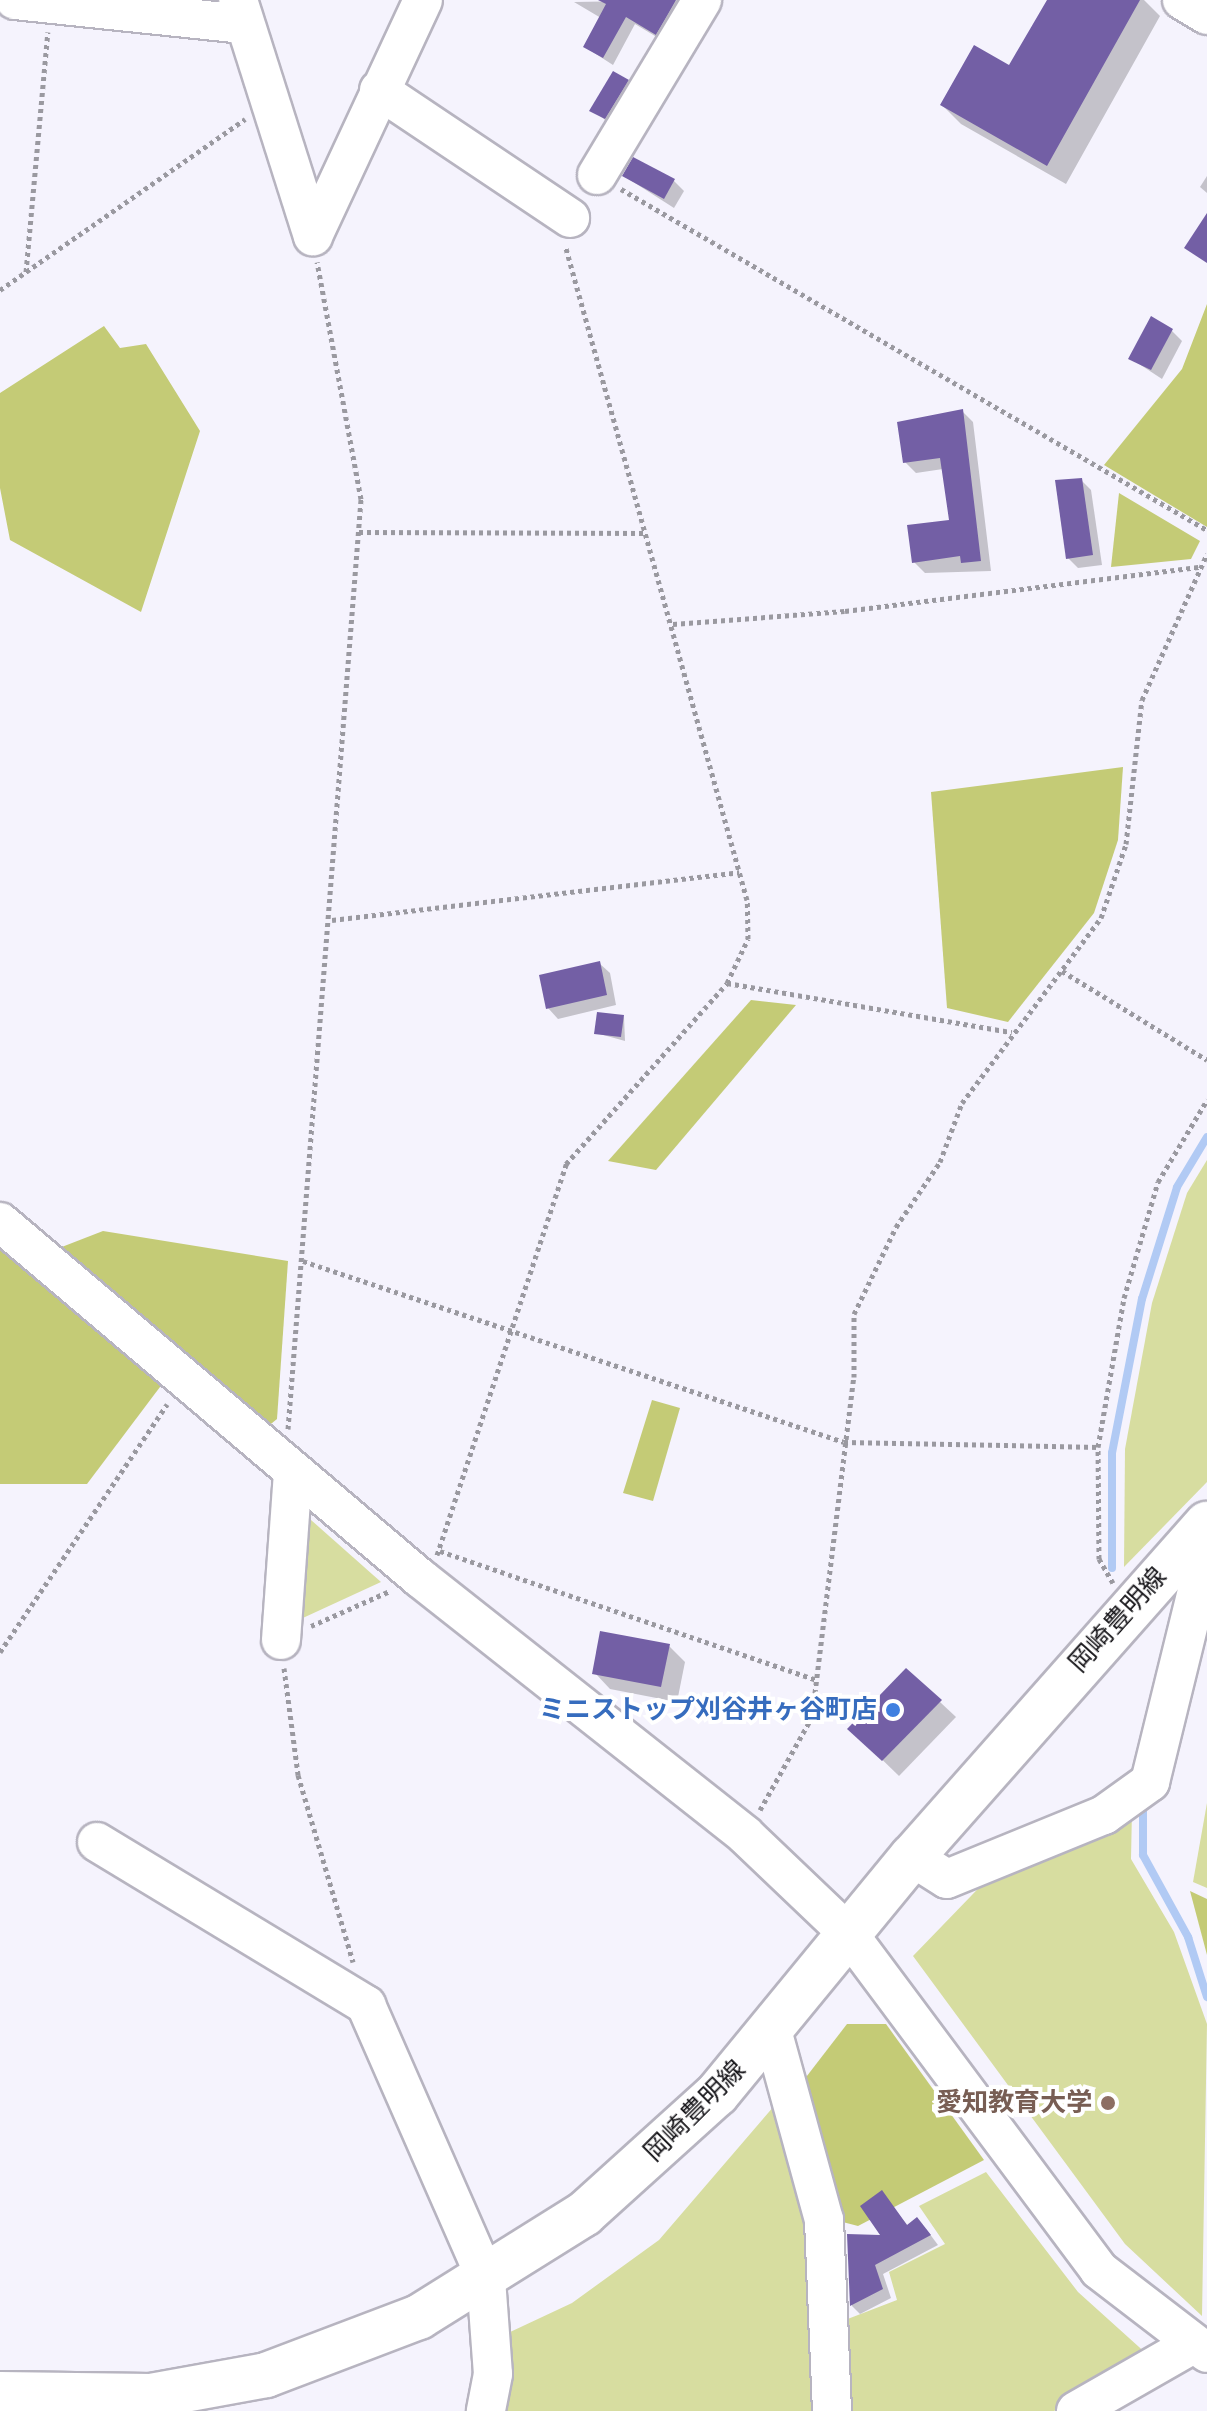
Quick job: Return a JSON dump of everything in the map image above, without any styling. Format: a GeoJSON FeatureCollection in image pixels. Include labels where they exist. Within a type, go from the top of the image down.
{"type":"FeatureCollection","features":[{"type":"Feature","properties":{"kind":"main road","name":"岡崎豊明線"},"geometry":{"type":"LineString","coordinates":[[0,2394],[151,2396],[266,2375],[376,2337],[486,2279],[643,2164],[772,2030],[912,1857],[1127,1608],[1205,1526]]}},
{"type":"Feature","properties":{"kind":"street"},"geometry":{"type":"LineString","coordinates":[[313,236],[423,0]]}},
{"type":"Feature","properties":{"kind":"street"},"geometry":{"type":"LineString","coordinates":[[597,175],[702,0]]}},
{"type":"Feature","properties":{"kind":"street"},"geometry":{"type":"LineString","coordinates":[[1182,0],[1207,15]]}},
{"type":"Feature","properties":{"kind":"street"},"geometry":{"type":"LineString","coordinates":[[33,2],[240,12],[313,236]]}},
{"type":"Feature","properties":{"kind":"street"},"geometry":{"type":"LineString","coordinates":[[379,90],[570,218]]}},
{"type":"Feature","properties":{"kind":"street"},"geometry":{"type":"LineString","coordinates":[[0,1222],[183,1380],[285,1463],[430,1564],[745,1835],[848,1933],[1099,2270],[1200,2348],[1076,2411]]}},
{"type":"Feature","properties":{"kind":"street"},"geometry":{"type":"LineString","coordinates":[[281,1640],[285,1463]]}},
{"type":"Feature","properties":{"kind":"street"},"geometry":{"type":"LineString","coordinates":[[912,1857],[947,1879],[1104,1815],[1150,1782],[1179,1681],[1205,1526]]}},
{"type":"Feature","properties":{"kind":"street"},"geometry":{"type":"LineString","coordinates":[[97,1842],[366,2005],[486,2279],[493,2374],[486,2411]]}},
{"type":"Feature","properties":{"kind":"street"},"geometry":{"type":"LineString","coordinates":[[772,2030],[824,2220],[832,2411]]}},
{"type":"Feature","properties":{"kind":"path"},"geometry":{"type":"LineString","coordinates":[[26,273],[33,2]]}},
{"type":"Feature","properties":{"kind":"path"},"geometry":{"type":"LineString","coordinates":[[0,290],[269,103]]}},
{"type":"Feature","properties":{"kind":"path"},"geometry":{"type":"LineString","coordinates":[[597,175],[1207,530]]}},
{"type":"Feature","properties":{"kind":"path"},"geometry":{"type":"LineString","coordinates":[[430,1564],[566,1164],[727,983],[748,939],[739,872],[673,624],[565,244],[570,218]]}},
{"type":"Feature","properties":{"kind":"path"},"geometry":{"type":"LineString","coordinates":[[285,1463],[332,920],[361,499],[313,236]]}},
{"type":"Feature","properties":{"kind":"path"},"geometry":{"type":"LineString","coordinates":[[359,532],[647,533]]}},
{"type":"Feature","properties":{"kind":"path"},"geometry":{"type":"LineString","coordinates":[[745,1835],[812,1717],[844,1442],[854,1314],[896,1227],[940,1162],[962,1103],[1012,1032],[1101,918],[1126,844],[1142,700],[1207,554]]}},
{"type":"Feature","properties":{"kind":"path"},"geometry":{"type":"LineString","coordinates":[[673,624],[1201,567]]}},
{"type":"Feature","properties":{"kind":"path"},"geometry":{"type":"LineString","coordinates":[[332,920],[739,872]]}},
{"type":"Feature","properties":{"kind":"path"},"geometry":{"type":"LineString","coordinates":[[1062,971],[1207,1060]]}},
{"type":"Feature","properties":{"kind":"path"},"geometry":{"type":"LineString","coordinates":[[727,983],[1012,1032]]}},
{"type":"Feature","properties":{"kind":"path"},"geometry":{"type":"LineString","coordinates":[[1127,1608],[1099,1559],[1098,1447],[1124,1298],[1158,1182],[1207,1100]]}},
{"type":"Feature","properties":{"kind":"path"},"geometry":{"type":"LineString","coordinates":[[303,1261],[510,1335],[844,1442],[1098,1447]]}},
{"type":"Feature","properties":{"kind":"path"},"geometry":{"type":"LineString","coordinates":[[0,1652],[183,1380]]}},
{"type":"Feature","properties":{"kind":"path"},"geometry":{"type":"LineString","coordinates":[[366,2005],[298,1775],[281,1640],[430,1564],[817,1680]]}},
{"type":"Feature","properties":{"kind":"green space"},"geometry":{"type":"Polygon","coordinates":[[[1207,304],[1207,527],[1104,465],[1182,369],[1207,304]]]}},
{"type":"Feature","properties":{"kind":"green space"},"geometry":{"type":"Polygon","coordinates":[[[104,326],[120,348],[146,344],[200,431],[141,612],[10,540],[0,488],[0,393],[104,326]]]}},
{"type":"Feature","properties":{"kind":"green space"},"geometry":{"type":"Polygon","coordinates":[[[1119,493],[1200,541],[1191,559],[1111,567],[1119,493]]]}},
{"type":"Feature","properties":{"kind":"green space"},"geometry":{"type":"Polygon","coordinates":[[[1123,767],[1118,840],[1094,913],[1008,1022],[947,1008],[931,792],[1123,767]]]}},
{"type":"Feature","properties":{"kind":"green space"},"geometry":{"type":"Polygon","coordinates":[[[751,1000],[796,1005],[656,1170],[608,1161],[751,1000]]]}},
{"type":"Feature","properties":{"kind":"green space"},"geometry":{"type":"Polygon","coordinates":[[[1207,1160],[1207,1482],[1124,1567],[1125,1449],[1152,1303],[1187,1193],[1207,1160]]]}},
{"type":"Feature","properties":{"kind":"green space"},"geometry":{"type":"Polygon","coordinates":[[[103,1231],[288,1261],[277,1419],[266,1428],[54,1250],[103,1231]]]}},
{"type":"Feature","properties":{"kind":"green space"},"geometry":{"type":"Polygon","coordinates":[[[0,1241],[166,1379],[87,1484],[0,1484],[0,1241]]]}},
{"type":"Feature","properties":{"kind":"green space"},"geometry":{"type":"Polygon","coordinates":[[[652,1400],[680,1408],[653,1501],[623,1493],[652,1400]]]}},
{"type":"Feature","properties":{"kind":"green space"},"geometry":{"type":"Polygon","coordinates":[[[302,1512],[381,1582],[292,1623],[302,1512]]]}},
{"type":"Feature","properties":{"kind":"green space"},"geometry":{"type":"Polygon","coordinates":[[[1207,1803],[1207,1888],[1193,1882],[1207,1803]]]}},
{"type":"Feature","properties":{"kind":"green space","name":"愛知教育大学"},"geometry":{"type":"Polygon","coordinates":[[[1132,1810],[1131,1859],[1174,1932],[1207,2024],[1202,2316],[1125,2244],[913,1956],[1000,1866],[1030,1867],[1111,1830],[1132,1810]]]}},
{"type":"Feature","properties":{"kind":"green space"},"geometry":{"type":"Polygon","coordinates":[[[1190,1891],[1207,1899],[1207,1955],[1190,1891]]]}},
{"type":"Feature","properties":{"kind":"green space"},"geometry":{"type":"Polygon","coordinates":[[[847,2024],[886,2024],[984,2160],[858,2226],[835,2220],[800,2085],[847,2024]]]}},
{"type":"Feature","properties":{"kind":"green space"},"geometry":{"type":"Polygon","coordinates":[[[781,2098],[813,2225],[819,2411],[500,2411],[504,2335],[572,2303],[659,2240],[781,2098]]]}},
{"type":"Feature","properties":{"kind":"green space"},"geometry":{"type":"Polygon","coordinates":[[[986,2172],[1078,2292],[1149,2356],[1054,2411],[845,2411],[845,2320],[897,2300],[889,2272],[945,2244],[919,2206],[986,2172]]]}},
{"type":"Feature","properties":{"kind":"building"},"geometry":{"type":"Polygon","coordinates":[[[598,0],[676,0],[656,35],[626,17],[603,58],[583,47],[606,4],[598,0]]]}},
{"type":"Feature","properties":{"kind":"building"},"geometry":{"type":"Polygon","coordinates":[[[1047,0],[1140,0],[1047,166],[940,105],[974,45],[1009,65],[1047,0]]]}},
{"type":"Feature","properties":{"kind":"building"},"geometry":{"type":"Polygon","coordinates":[[[613,71],[629,80],[605,119],[589,111],[613,71]]]}},
{"type":"Feature","properties":{"kind":"building"},"geometry":{"type":"Polygon","coordinates":[[[633,157],[675,179],[664,199],[622,176],[633,157]]]}},
{"type":"Feature","properties":{"kind":"building"},"geometry":{"type":"Polygon","coordinates":[[[1207,213],[1207,263],[1184,248],[1207,213]]]}},
{"type":"Feature","properties":{"kind":"building"},"geometry":{"type":"Polygon","coordinates":[[[1151,316],[1173,329],[1151,370],[1128,359],[1151,316]]]}},
{"type":"Feature","properties":{"kind":"building"},"geometry":{"type":"Polygon","coordinates":[[[963,409],[981,561],[961,563],[960,556],[912,563],[907,525],[949,520],[940,458],[903,463],[897,422],[963,409]]]}},
{"type":"Feature","properties":{"kind":"building"},"geometry":{"type":"Polygon","coordinates":[[[1082,478],[1093,555],[1066,559],[1055,480],[1082,478]]]}},
{"type":"Feature","properties":{"kind":"building"},"geometry":{"type":"Polygon","coordinates":[[[600,961],[607,995],[546,1009],[539,975],[600,961]]]}},
{"type":"Feature","properties":{"kind":"building"},"geometry":{"type":"Polygon","coordinates":[[[597,1012],[624,1015],[621,1037],[594,1034],[597,1012]]]}},
{"type":"Feature","properties":{"kind":"building"},"geometry":{"type":"Polygon","coordinates":[[[600,1631],[670,1644],[661,1687],[592,1674],[600,1631]]]}},
{"type":"Feature","properties":{"kind":"building"},"geometry":{"type":"Polygon","coordinates":[[[906,1668],[942,1700],[882,1761],[847,1729],[906,1668]]]}},
{"type":"Feature","properties":{"kind":"building"},"geometry":{"type":"Polygon","coordinates":[[[882,2190],[907,2225],[917,2217],[931,2235],[875,2265],[883,2289],[850,2306],[847,2234],[880,2235],[860,2206],[882,2190]]]}},
{"type":"Feature","properties":{"kind":"waterway"},"geometry":{"type":"LineString","coordinates":[[1112,1568],[1112,1453],[1142,1299],[1177,1187],[1207,1137]]}},
{"type":"Feature","properties":{"kind":"waterway"},"geometry":{"type":"LineString","coordinates":[[1143,1801],[1143,1855],[1188,1937],[1207,1997]]}},
{"type":"Feature","properties":{"kind":"place","name":"ミニストップ刈谷井ヶ谷町店"},"geometry":{"type":"Point","coordinates":[893,1710]}},
{"type":"Feature","properties":{"kind":"place","name":"愛知教育大学"},"geometry":{"type":"Point","coordinates":[1108,2103]}}]}
